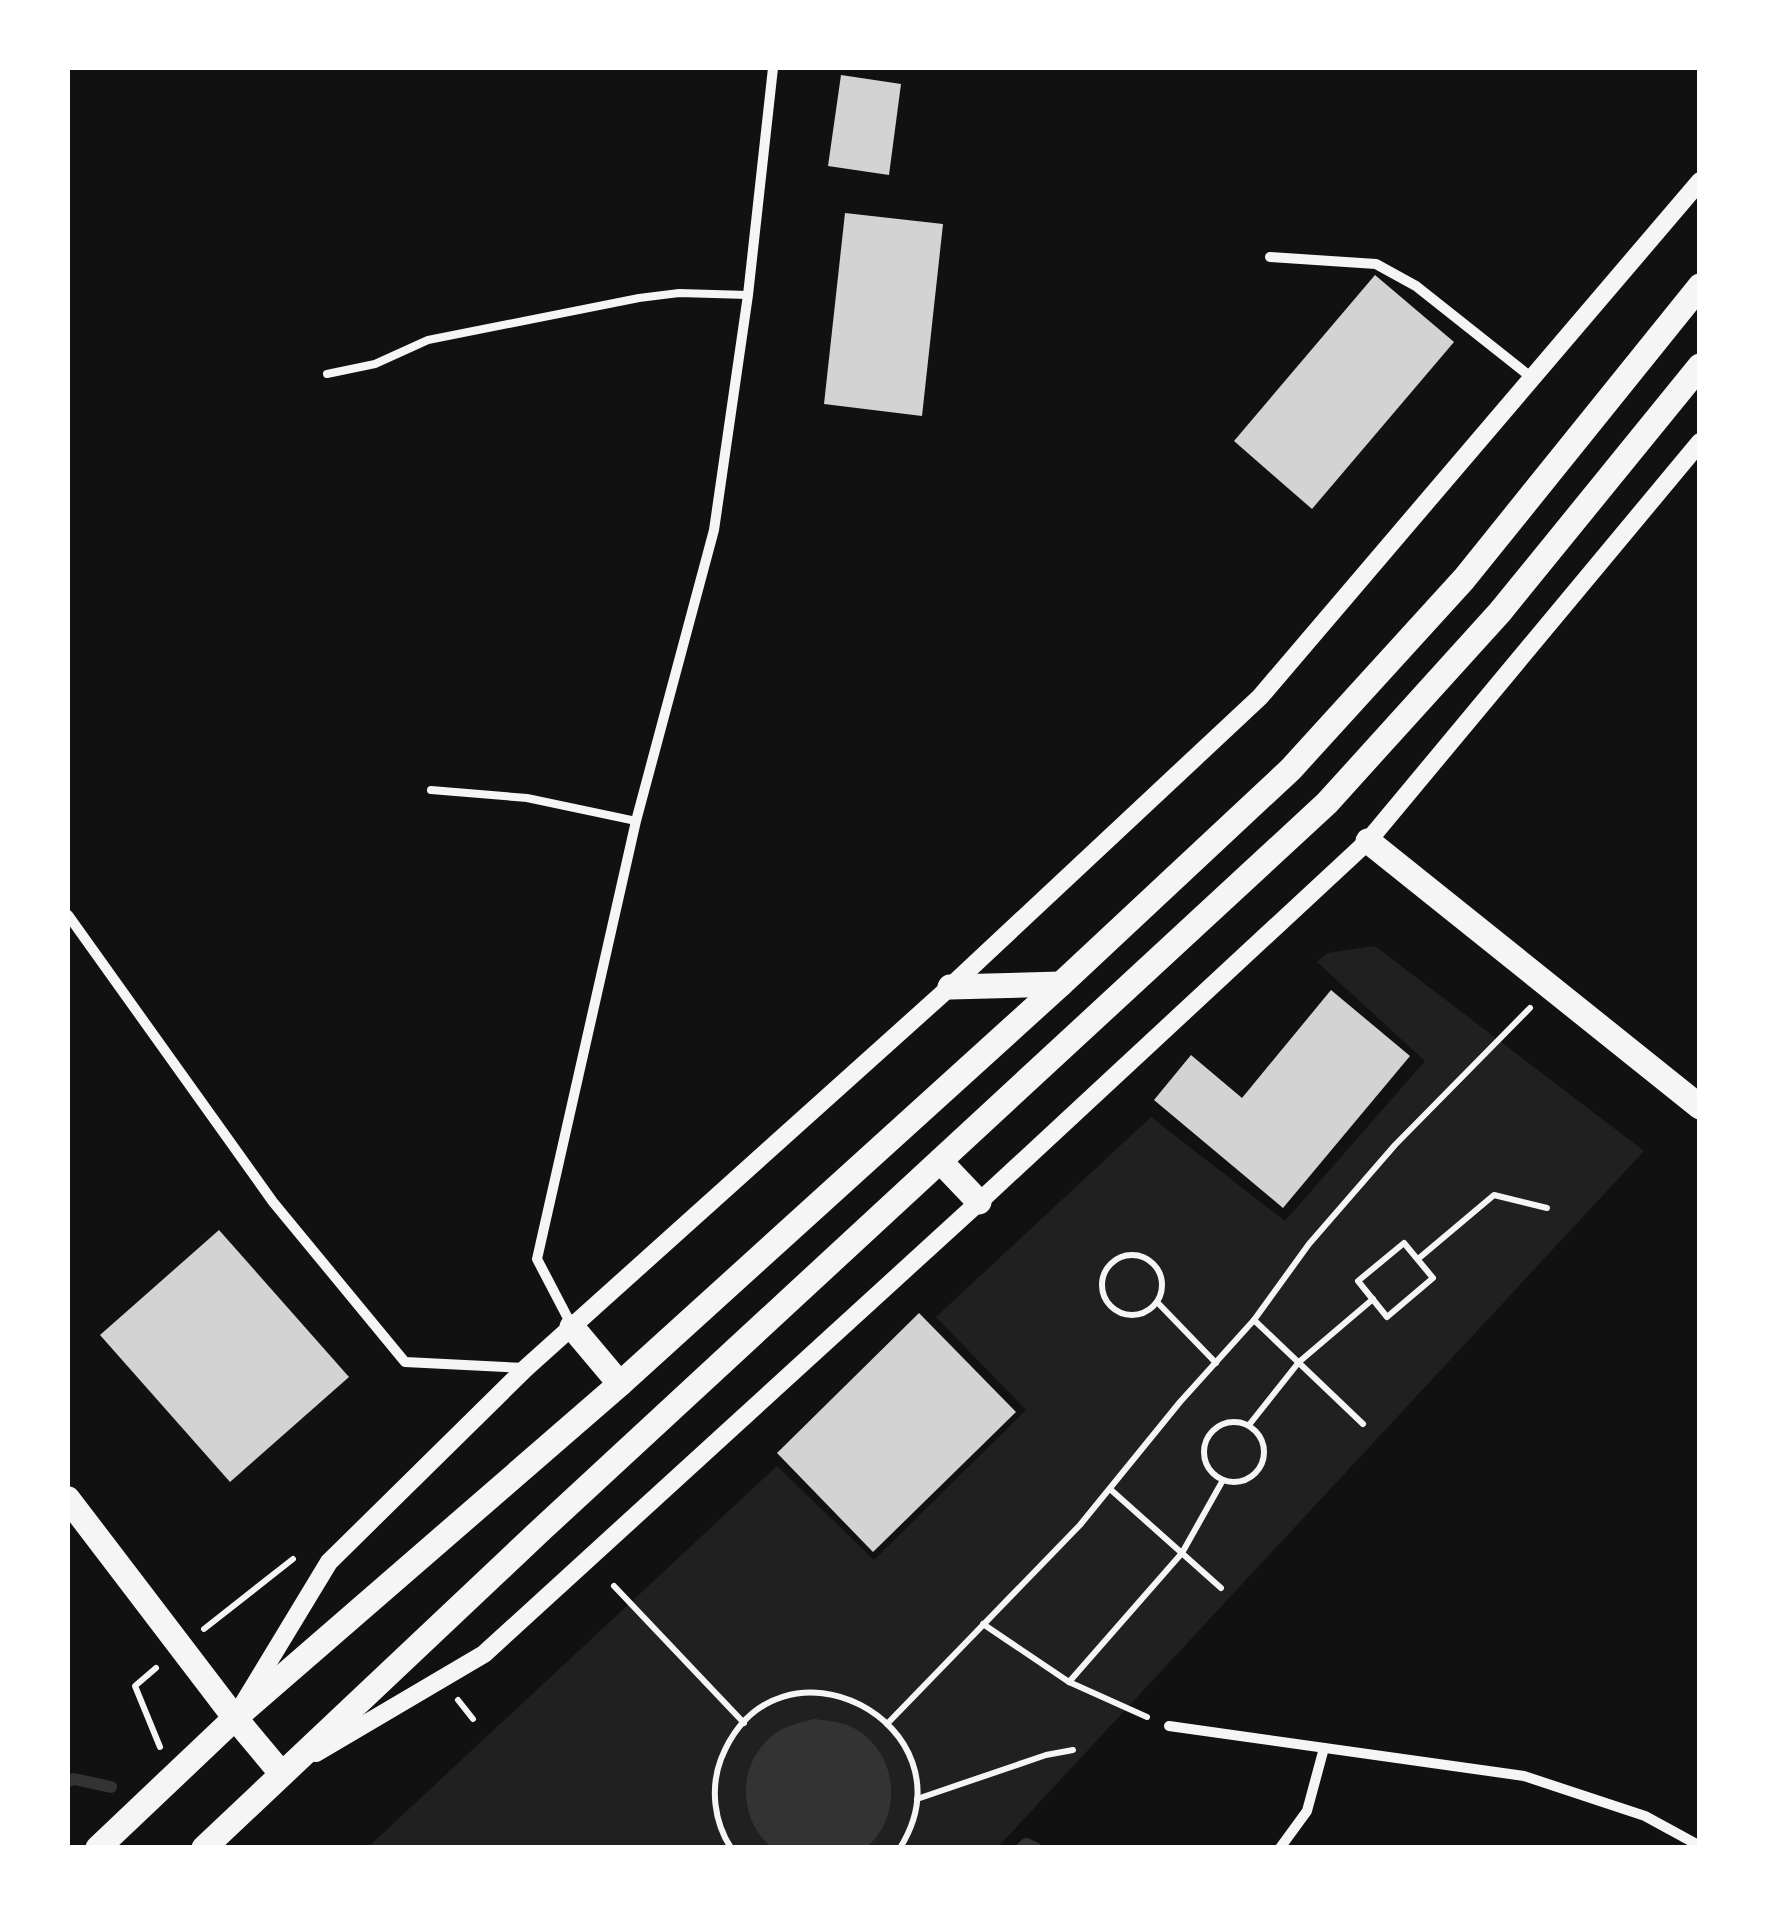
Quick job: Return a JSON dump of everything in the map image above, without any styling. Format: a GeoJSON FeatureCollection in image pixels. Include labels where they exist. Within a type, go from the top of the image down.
{"type":"FeatureCollection","features":[{"type":"Feature","properties":{"kind":"main road"},"geometry":{"type":"LineString","coordinates":[[98,1848],[234,1718],[620,1384],[1061,984],[1304,754],[1464,579],[1700,286]]}},
{"type":"Feature","properties":{"kind":"main road"},"geometry":{"type":"LineString","coordinates":[[204,1848],[1327,803],[1500,612],[1700,366]]}},
{"type":"Feature","properties":{"kind":"main road"},"geometry":{"type":"LineString","coordinates":[[1368,841],[1700,1107]]}},
{"type":"Feature","properties":{"kind":"main road"},"geometry":{"type":"LineString","coordinates":[[950,987],[1061,984]]}},
{"type":"Feature","properties":{"kind":"main road"},"geometry":{"type":"LineString","coordinates":[[940,1161],[979,1202]]}},
{"type":"Feature","properties":{"kind":"main road"},"geometry":{"type":"LineString","coordinates":[[572,1327],[620,1384]]}},
{"type":"Feature","properties":{"kind":"main road"},"geometry":{"type":"LineString","coordinates":[[68,1499],[234,1718],[281,1773]]}},
{"type":"Feature","properties":{"kind":"street"},"geometry":{"type":"LineString","coordinates":[[572,1327],[536,1259],[636,821],[714,530],[748,295],[773,68]]}},
{"type":"Feature","properties":{"kind":"street"},"geometry":{"type":"LineString","coordinates":[[234,1718],[329,1562],[526,1368],[950,987],[1260,697],[1700,181]]}},
{"type":"Feature","properties":{"kind":"street"},"geometry":{"type":"LineString","coordinates":[[1270,256],[1376,264],[1416,286],[1532,378]]}},
{"type":"Feature","properties":{"kind":"street"},"geometry":{"type":"LineString","coordinates":[[281,1773],[484,1654],[1368,841],[1700,442]]}},
{"type":"Feature","properties":{"kind":"street"},"geometry":{"type":"LineString","coordinates":[[68,915],[272,1202],[404,1362],[526,1368]]}},
{"type":"Feature","properties":{"kind":"street"},"geometry":{"type":"LineString","coordinates":[[1169,1726],[1524,1776],[1644,1816],[1700,1846]]}},
{"type":"Feature","properties":{"kind":"street"},"geometry":{"type":"LineString","coordinates":[[1280,1848],[1306,1810],[1324,1748]]}},
{"type":"Feature","properties":{"kind":"lane"},"geometry":{"type":"LineString","coordinates":[[327,374],[375,364],[428,340],[639,298],[748,295]]}},
{"type":"Feature","properties":{"kind":"lane"},"geometry":{"type":"LineString","coordinates":[[431,790],[527,798],[636,821]]}},
{"type":"Feature","properties":{"kind":"path"},"geometry":{"type":"LineString","coordinates":[[887,1724],[1080,1525],[1254,1320],[1310,1244],[1395,1144],[1552,985]]}},
{"type":"Feature","properties":{"kind":"path"},"geometry":{"type":"LineString","coordinates":[[1418,1259],[1494,1195],[1547,1208]]}},
{"type":"Feature","properties":{"kind":"path"},"geometry":{"type":"LineString","coordinates":[[1404,1243],[1418,1259],[1433,1278],[1387,1316],[1358,1281],[1404,1243]]}},
{"type":"Feature","properties":{"kind":"path"},"geometry":{"type":"LineString","coordinates":[[1127,1255],[1146,1258],[1160,1273],[1161,1293],[1157,1302],[1141,1314],[1120,1313],[1105,1300],[1104,1272],[1127,1255]]}},
{"type":"Feature","properties":{"kind":"path"},"geometry":{"type":"LineString","coordinates":[[1248,1425],[1299,1362],[1374,1300]]}},
{"type":"Feature","properties":{"kind":"path"},"geometry":{"type":"LineString","coordinates":[[1157,1302],[1216,1363]]}},
{"type":"Feature","properties":{"kind":"path"},"geometry":{"type":"LineString","coordinates":[[1254,1320],[1363,1424]]}},
{"type":"Feature","properties":{"kind":"path"},"geometry":{"type":"LineString","coordinates":[[1230,1422],[1248,1425],[1262,1440],[1265,1450],[1260,1470],[1243,1482],[1223,1480],[1208,1468],[1204,1448],[1207,1439],[1212,1431],[1230,1422]]}},
{"type":"Feature","properties":{"kind":"path"},"geometry":{"type":"LineString","coordinates":[[1069,1682],[1182,1553],[1223,1480]]}},
{"type":"Feature","properties":{"kind":"path"},"geometry":{"type":"LineString","coordinates":[[1110,1488],[1221,1588]]}},
{"type":"Feature","properties":{"kind":"path"},"geometry":{"type":"LineString","coordinates":[[614,1586],[744,1723]]}},
{"type":"Feature","properties":{"kind":"path"},"geometry":{"type":"LineString","coordinates":[[983,1624],[1069,1682],[1169,1726]]}},
{"type":"Feature","properties":{"kind":"path"},"geometry":{"type":"LineString","coordinates":[[731,1848],[723,1836],[714,1803],[716,1770],[729,1740],[750,1715],[779,1698],[811,1692],[844,1696],[874,1710],[898,1734],[913,1765],[917,1799],[909,1832],[900,1848]]}},
{"type":"Feature","properties":{"kind":"path"},"geometry":{"type":"LineString","coordinates":[[917,1799],[1046,1755],[1072,1750]]}},
{"type":"Feature","properties":{"kind":"shaded area"},"geometry":{"type":"Polygon","coordinates":[[[1375,946],[1644,1151],[998,1847],[367,1848],[777,1466],[874,1560],[1026,1410],[936,1317],[1151,1117],[1285,1221],[1425,1061],[1317,962],[1327,953],[1375,946]]]}},
{"type":"Feature","properties":{"kind":"shaded area"},"geometry":{"type":"Polygon","coordinates":[[[814,1719],[854,1728],[882,1756],[891,1788],[890,1804],[886,1820],[867,1847],[771,1847],[752,1822],[746,1792],[752,1762],[781,1730],[814,1719]]]}},
{"type":"Feature","properties":{"kind":"building"},"geometry":{"type":"Polygon","coordinates":[[[841,75],[901,84],[889,175],[828,166],[841,75]]]}},
{"type":"Feature","properties":{"kind":"building"},"geometry":{"type":"Polygon","coordinates":[[[845,213],[943,224],[922,416],[824,404],[845,213]]]}},
{"type":"Feature","properties":{"kind":"building"},"geometry":{"type":"Polygon","coordinates":[[[1375,275],[1454,342],[1312,509],[1234,441],[1375,275]]]}},
{"type":"Feature","properties":{"kind":"building"},"geometry":{"type":"Polygon","coordinates":[[[1331,990],[1410,1056],[1283,1208],[1154,1100],[1191,1055],[1242,1098],[1331,990]]]}},
{"type":"Feature","properties":{"kind":"building"},"geometry":{"type":"Polygon","coordinates":[[[219,1230],[349,1377],[230,1482],[100,1335],[219,1230]]]}},
{"type":"Feature","properties":{"kind":"building"},"geometry":{"type":"Polygon","coordinates":[[[919,1313],[1016,1412],[873,1552],[777,1453],[919,1313]]]}},
{"type":"Feature","properties":{"kind":"waterway"},"geometry":{"type":"LineString","coordinates":[[68,1781],[111,1787]]}},
{"type":"Feature","properties":{"kind":"waterway"},"geometry":{"type":"LineString","coordinates":[[1022,1848],[1026,1844],[1035,1848]]}}]}
